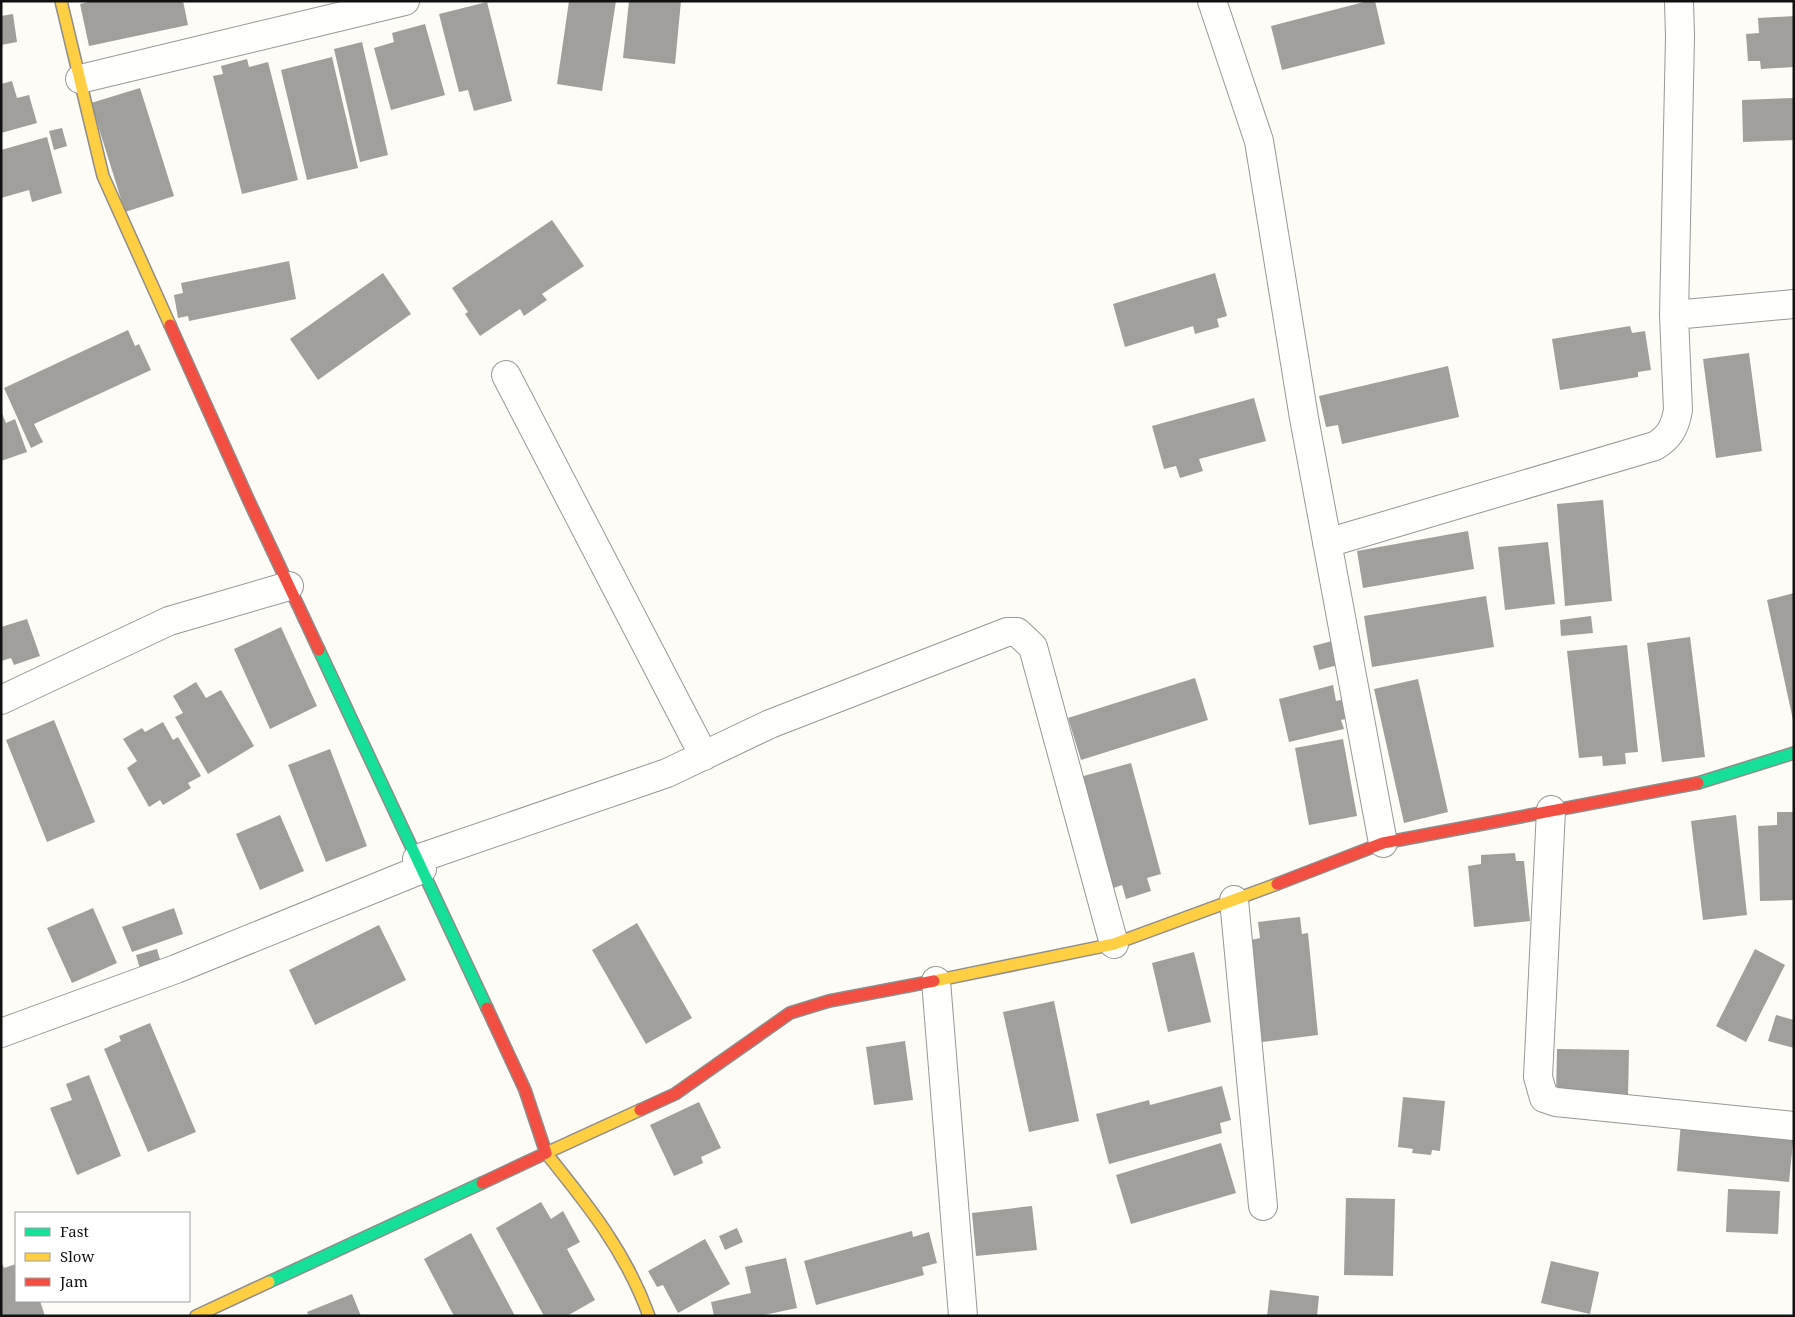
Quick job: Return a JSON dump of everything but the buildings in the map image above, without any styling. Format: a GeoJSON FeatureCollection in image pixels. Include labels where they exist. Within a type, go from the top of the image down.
{"type":"FeatureCollection","features":[{"type":"Feature","properties":{"kind":"street"},"geometry":{"type":"LineString","coordinates":[[61,1],[103,176],[250,501],[524,1090],[546,1153],[606,1229],[624,1257],[645,1302],[649,1316]]}},
{"type":"Feature","properties":{"kind":"street"},"geometry":{"type":"LineString","coordinates":[[80,79],[405,1]]}},
{"type":"Feature","properties":{"kind":"street"},"geometry":{"type":"LineString","coordinates":[[1212,1],[1259,141],[1303,408],[1383,843]]}},
{"type":"Feature","properties":{"kind":"street"},"geometry":{"type":"LineString","coordinates":[[1328,543],[1646,448],[1663,442],[1671,434],[1676,424],[1678,410],[1674,314],[1680,38],[1679,1]]}},
{"type":"Feature","properties":{"kind":"street"},"geometry":{"type":"LineString","coordinates":[[1674,314],[1794,304]]}},
{"type":"Feature","properties":{"kind":"street"},"geometry":{"type":"LineString","coordinates":[[506,375],[704,756]]}},
{"type":"Feature","properties":{"kind":"street"},"geometry":{"type":"LineString","coordinates":[[1,700],[170,621],[290,586]]}},
{"type":"Feature","properties":{"kind":"street"},"geometry":{"type":"LineString","coordinates":[[1,1033],[176,969],[419,864],[667,773],[770,724],[1007,632],[1017,632],[1033,647],[1114,944]]}},
{"type":"Feature","properties":{"kind":"street"},"geometry":{"type":"LineString","coordinates":[[196,1316],[675,1094],[790,1013],[829,1001],[1114,944],[1383,843],[1702,782],[1794,753]]}},
{"type":"Feature","properties":{"kind":"street"},"geometry":{"type":"LineString","coordinates":[[1550,810],[1538,1077],[1544,1098],[1556,1102],[1794,1126]]}},
{"type":"Feature","properties":{"kind":"street"},"geometry":{"type":"LineString","coordinates":[[1234,900],[1263,1206]]}},
{"type":"Feature","properties":{"kind":"street"},"geometry":{"type":"LineString","coordinates":[[936,981],[963,1316]]}},
{"type":"Feature","properties":{"kind":"traffic: fast"},"geometry":{"type":"LineString","coordinates":[[319,650],[487,1008]]}},
{"type":"Feature","properties":{"kind":"traffic: fast"},"geometry":{"type":"LineString","coordinates":[[1698,783],[1794,753]]}},
{"type":"Feature","properties":{"kind":"traffic: fast"},"geometry":{"type":"LineString","coordinates":[[269,1282],[482,1183]]}},
{"type":"Feature","properties":{"kind":"traffic: slow"},"geometry":{"type":"LineString","coordinates":[[61,1],[103,176],[170,325]]}},
{"type":"Feature","properties":{"kind":"traffic: slow"},"geometry":{"type":"LineString","coordinates":[[934,981],[1114,944],[1277,884]]}},
{"type":"Feature","properties":{"kind":"traffic: slow"},"geometry":{"type":"LineString","coordinates":[[640,1110],[546,1153],[605,1230],[629,1271],[649,1316]]}},
{"type":"Feature","properties":{"kind":"traffic: slow"},"geometry":{"type":"LineString","coordinates":[[196,1316],[269,1282]]}},
{"type":"Feature","properties":{"kind":"traffic: jam"},"geometry":{"type":"LineString","coordinates":[[170,325],[249,501],[319,650]]}},
{"type":"Feature","properties":{"kind":"traffic: jam"},"geometry":{"type":"LineString","coordinates":[[1277,884],[1383,843],[1698,783]]}},
{"type":"Feature","properties":{"kind":"traffic: jam"},"geometry":{"type":"LineString","coordinates":[[640,1110],[675,1094],[790,1013],[829,1001],[934,981]]}},
{"type":"Feature","properties":{"kind":"traffic: jam"},"geometry":{"type":"LineString","coordinates":[[482,1183],[546,1153],[525,1090],[487,1008]]}}]}
